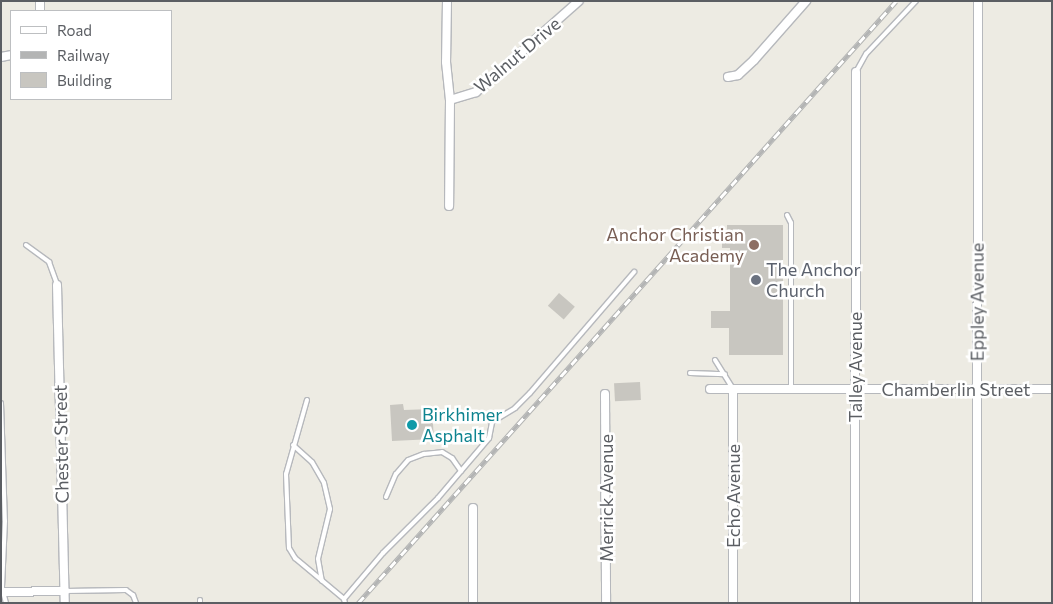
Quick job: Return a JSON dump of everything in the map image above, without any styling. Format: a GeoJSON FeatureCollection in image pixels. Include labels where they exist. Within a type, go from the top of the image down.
{"type":"FeatureCollection","features":[{"type":"Feature","properties":{"kind":"street"},"geometry":{"type":"LineString","coordinates":[[447,1],[446,62],[450,100],[449,206]]}},
{"type":"Feature","properties":{"kind":"street","name":"Walnut Drive"},"geometry":{"type":"LineString","coordinates":[[450,100],[476,92],[579,1]]}},
{"type":"Feature","properties":{"kind":"street"},"geometry":{"type":"LineString","coordinates":[[728,77],[738,75],[754,60],[806,1]]}},
{"type":"Feature","properties":{"kind":"street","name":"Eppley Avenue"},"geometry":{"type":"LineString","coordinates":[[977,603],[978,1]]}},
{"type":"Feature","properties":{"kind":"street","name":"Talley Avenue"},"geometry":{"type":"LineString","coordinates":[[856,72],[856,603]]}},
{"type":"Feature","properties":{"kind":"street","name":"Chester Street"},"geometry":{"type":"LineString","coordinates":[[58,285],[65,603]]}},
{"type":"Feature","properties":{"kind":"street","name":"Chamberlin Street"},"geometry":{"type":"LineString","coordinates":[[710,389],[1052,389]]}},
{"type":"Feature","properties":{"kind":"street","name":"Echo Avenue"},"geometry":{"type":"LineString","coordinates":[[733,389],[733,603]]}},
{"type":"Feature","properties":{"kind":"street","name":"Merrick Avenue"},"geometry":{"type":"LineString","coordinates":[[605,394],[606,603]]}},
{"type":"Feature","properties":{"kind":"street"},"geometry":{"type":"LineString","coordinates":[[472,508],[473,603]]}},
{"type":"Feature","properties":{"kind":"street"},"geometry":{"type":"LineString","coordinates":[[3,592],[65,591]]}},
{"type":"Feature","properties":{"kind":"lane"},"geometry":{"type":"LineString","coordinates":[[856,72],[866,54],[916,1]]}},
{"type":"Feature","properties":{"kind":"lane"},"geometry":{"type":"LineString","coordinates":[[787,214],[791,223],[791,389]]}},
{"type":"Feature","properties":{"kind":"lane"},"geometry":{"type":"LineString","coordinates":[[26,245],[49,262],[58,285]]}},
{"type":"Feature","properties":{"kind":"lane"},"geometry":{"type":"LineString","coordinates":[[306,400],[286,474],[289,548],[295,558],[344,601],[383,553],[438,498],[489,438],[492,422],[515,408],[530,393],[634,272]]}},
{"type":"Feature","properties":{"kind":"lane"},"geometry":{"type":"LineString","coordinates":[[716,360],[733,389]]}},
{"type":"Feature","properties":{"kind":"lane"},"geometry":{"type":"LineString","coordinates":[[690,373],[725,374]]}},
{"type":"Feature","properties":{"kind":"lane"},"geometry":{"type":"LineString","coordinates":[[1,403],[5,521],[2,588],[6,603]]}},
{"type":"Feature","properties":{"kind":"lane"},"geometry":{"type":"LineString","coordinates":[[293,445],[312,462],[324,483],[330,509],[318,559],[322,582]]}},
{"type":"Feature","properties":{"kind":"lane"},"geometry":{"type":"LineString","coordinates":[[386,496],[396,474],[408,460],[424,454],[442,452],[452,458],[461,471]]}},
{"type":"Feature","properties":{"kind":"lane"},"geometry":{"type":"LineString","coordinates":[[65,591],[126,590],[133,595],[136,603]]}},
{"type":"Feature","properties":{"kind":"building","name":"The Anchor Church"},"geometry":{"type":"Polygon","coordinates":[[[727,225],[783,225],[783,355],[729,355],[729,328],[711,328],[711,311],[730,311],[730,248],[722,248],[722,240],[727,240],[727,225]]]}},
{"type":"Feature","properties":{"kind":"building"},"geometry":{"type":"Polygon","coordinates":[[[559,293],[575,307],[564,320],[548,306],[559,293]]]}},
{"type":"Feature","properties":{"kind":"building"},"geometry":{"type":"Polygon","coordinates":[[[640,382],[641,400],[615,401],[614,383],[640,382]]]}},
{"type":"Feature","properties":{"kind":"building","name":"Birkhimer Asphalt"},"geometry":{"type":"Polygon","coordinates":[[[403,404],[404,410],[432,409],[434,439],[392,441],[390,405],[403,404]]]}},
{"type":"Feature","properties":{"kind":"railway"},"geometry":{"type":"LineString","coordinates":[[358,603],[896,1]]}},
{"type":"Feature","properties":{"kind":"place","name":"Anchor Christian Academy"},"geometry":{"type":"Point","coordinates":[754,245]}},
{"type":"Feature","properties":{"kind":"place","name":"The Anchor Church"},"geometry":{"type":"Point","coordinates":[756,280]}},
{"type":"Feature","properties":{"kind":"place","name":"Birkhimer Asphalt"},"geometry":{"type":"Point","coordinates":[412,425]}}]}
